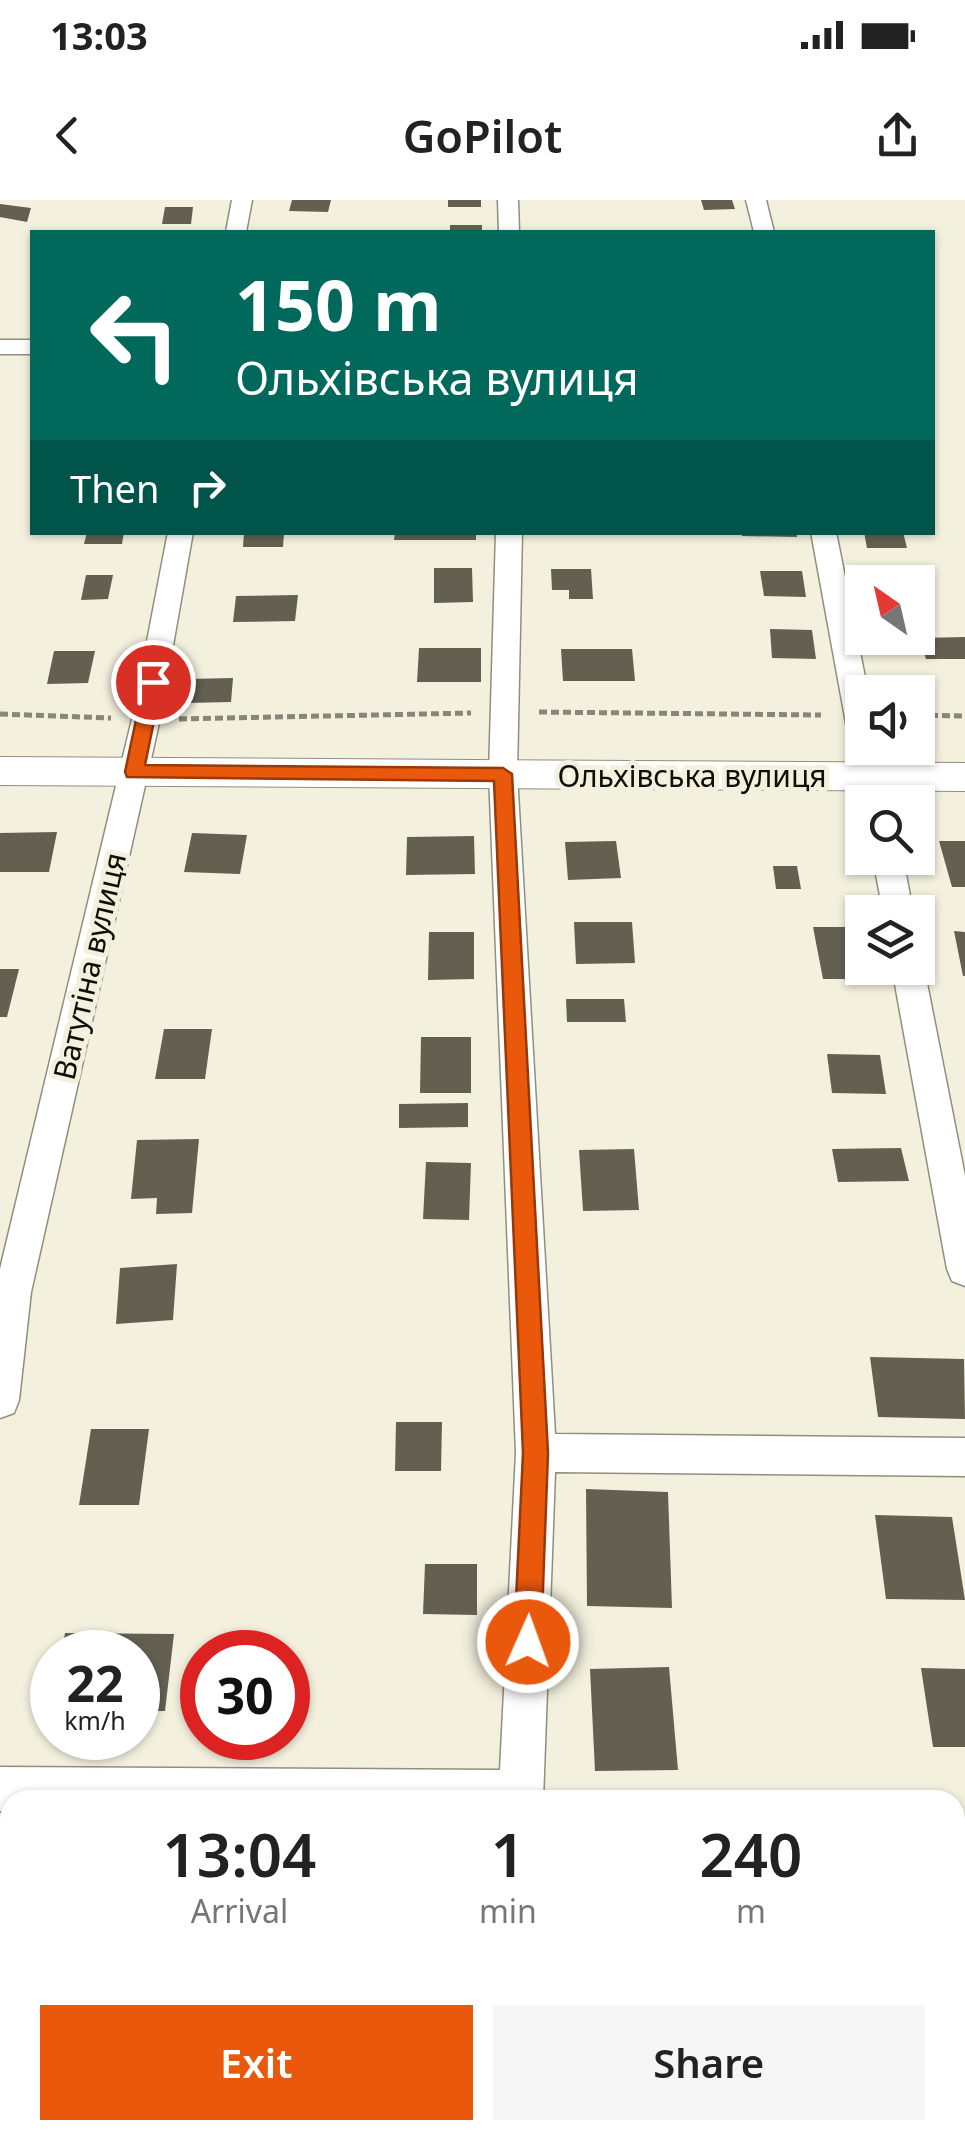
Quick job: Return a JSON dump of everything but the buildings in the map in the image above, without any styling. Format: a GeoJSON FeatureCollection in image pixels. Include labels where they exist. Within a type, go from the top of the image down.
{"type":"FeatureCollection","features":[{"type":"Feature","properties":{"kind":"street"},"geometry":{"type":"LineString","coordinates":[[236,230],[242,200]]}},
{"type":"Feature","properties":{"kind":"street"},"geometry":{"type":"LineString","coordinates":[[508,200],[509,230]]}},
{"type":"Feature","properties":{"kind":"street"},"geometry":{"type":"LineString","coordinates":[[756,200],[764,230]]}},
{"type":"Feature","properties":{"kind":"street"},"geometry":{"type":"LineString","coordinates":[[0,347],[30,347]]}},
{"type":"Feature","properties":{"kind":"street","name":"Ватутіна вулиця"},"geometry":{"type":"LineString","coordinates":[[0,1400],[7,1292],[134,772],[179,535]]}},
{"type":"Feature","properties":{"kind":"street"},"geometry":{"type":"LineString","coordinates":[[509,535],[508,712],[503,774],[536,1453],[521,1790]]}},
{"type":"Feature","properties":{"kind":"street"},"geometry":{"type":"LineString","coordinates":[[824,535],[850,675]]}},
{"type":"Feature","properties":{"kind":"street","name":"Ольхівська вулиця"},"geometry":{"type":"LineString","coordinates":[[0,771],[965,776]]}},
{"type":"Feature","properties":{"kind":"street"},"geometry":{"type":"LineString","coordinates":[[911,985],[965,1269]]}},
{"type":"Feature","properties":{"kind":"street"},"geometry":{"type":"LineString","coordinates":[[536,1453],[965,1457]]}},
{"type":"Feature","properties":{"kind":"street"},"geometry":{"type":"LineString","coordinates":[[0,1789],[74,1790]]}},
{"type":"Feature","properties":{"kind":"path"},"geometry":{"type":"LineString","coordinates":[[0,714],[146,719],[508,712],[845,724]]}},
{"type":"Feature","properties":{"kind":"path"},"geometry":{"type":"LineString","coordinates":[[935,715],[965,716]]}},
{"type":"Feature","properties":{"kind":"route"},"geometry":{"type":"LineString","coordinates":[[153,682],[134,772],[503,774],[536,1453],[528,1642]]}}]}
